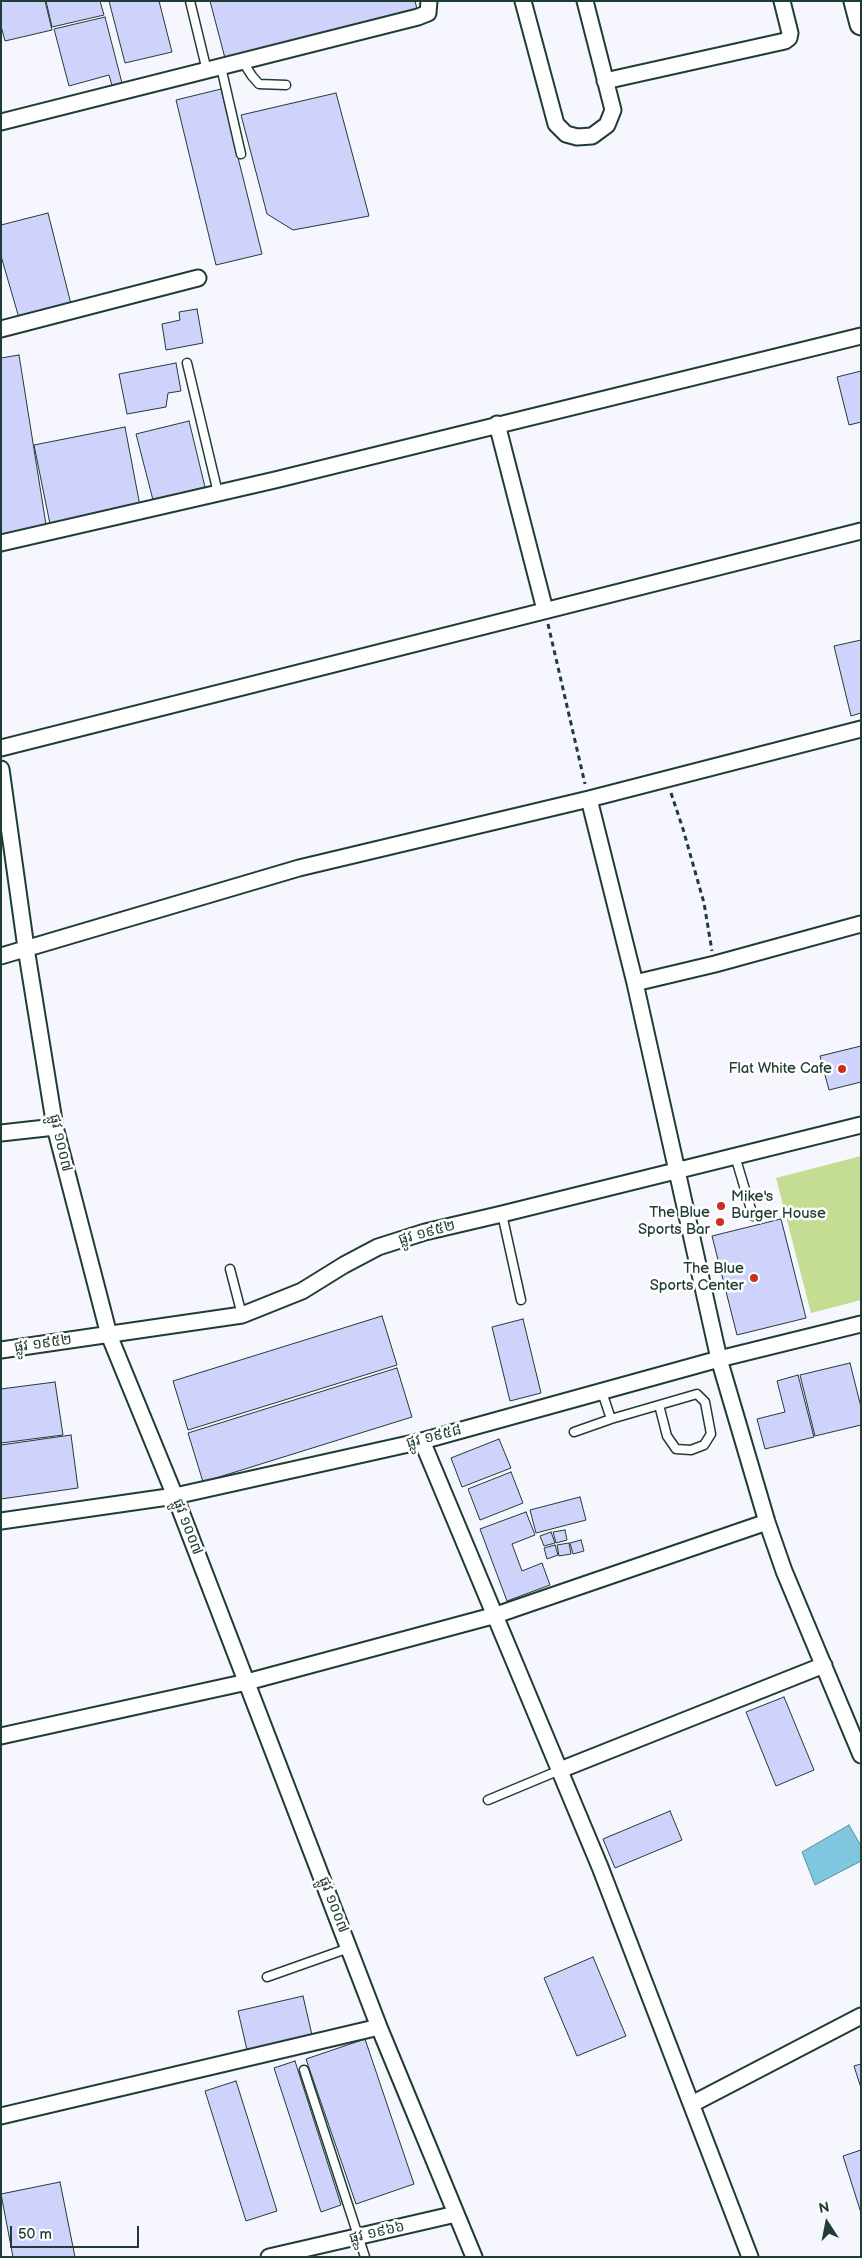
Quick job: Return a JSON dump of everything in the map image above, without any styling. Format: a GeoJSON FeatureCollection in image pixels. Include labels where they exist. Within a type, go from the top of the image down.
{"type":"FeatureCollection","features":[{"type":"Feature","properties":{"kind":"street"},"geometry":{"type":"LineString","coordinates":[[1,122],[418,17],[428,13],[429,1]]}},
{"type":"Feature","properties":{"kind":"street"},"geometry":{"type":"LineString","coordinates":[[523,1],[556,124],[566,134],[577,137],[592,136],[607,125],[614,110],[585,1]]}},
{"type":"Feature","properties":{"kind":"street"},"geometry":{"type":"LineString","coordinates":[[606,81],[785,41],[789,38],[790,32],[782,1]]}},
{"type":"Feature","properties":{"kind":"street"},"geometry":{"type":"LineString","coordinates":[[855,1],[861,24]]}},
{"type":"Feature","properties":{"kind":"street"},"geometry":{"type":"LineString","coordinates":[[1,329],[198,278]]}},
{"type":"Feature","properties":{"kind":"street"},"geometry":{"type":"LineString","coordinates":[[1,543],[218,493],[861,336]]}},
{"type":"Feature","properties":{"kind":"street"},"geometry":{"type":"LineString","coordinates":[[497,424],[545,610]]}},
{"type":"Feature","properties":{"kind":"street"},"geometry":{"type":"LineString","coordinates":[[1,748],[861,531]]}},
{"type":"Feature","properties":{"kind":"street"},"geometry":{"type":"LineString","coordinates":[[1,956],[299,868],[666,780],[854,731]]}},
{"type":"Feature","properties":{"kind":"street","name":"ផ្លូវ ១០០៧"},"geometry":{"type":"LineString","coordinates":[[1,769],[26,948],[55,1127],[109,1335],[175,1496],[380,2027],[474,2257]]}},
{"type":"Feature","properties":{"kind":"street"},"geometry":{"type":"LineString","coordinates":[[589,799],[635,982],[720,1359],[767,1522],[784,1571],[861,1755]]}},
{"type":"Feature","properties":{"kind":"street"},"geometry":{"type":"LineString","coordinates":[[635,982],[715,964],[861,924]]}},
{"type":"Feature","properties":{"kind":"street","name":"ផ្លូវ ១៩៥២"},"geometry":{"type":"LineString","coordinates":[[1,1350],[242,1315],[302,1291],[344,1264],[378,1247],[425,1232],[861,1125]]}},
{"type":"Feature","properties":{"kind":"street"},"geometry":{"type":"LineString","coordinates":[[1,1134],[55,1127]]}},
{"type":"Feature","properties":{"kind":"street","name":"ផ្លូវ ១៩៥៨"},"geometry":{"type":"LineString","coordinates":[[1,1520],[175,1496],[422,1441],[720,1359],[861,1324]]}},
{"type":"Feature","properties":{"kind":"street"},"geometry":{"type":"LineString","coordinates":[[422,1441],[560,1770],[692,2104],[750,2257]]}},
{"type":"Feature","properties":{"kind":"street"},"geometry":{"type":"LineString","coordinates":[[1,1736],[247,1682],[496,1615],[767,1522]]}},
{"type":"Feature","properties":{"kind":"street"},"geometry":{"type":"LineString","coordinates":[[560,1770],[824,1665]]}},
{"type":"Feature","properties":{"kind":"street"},"geometry":{"type":"LineString","coordinates":[[692,2104],[861,2016]]}},
{"type":"Feature","properties":{"kind":"street"},"geometry":{"type":"LineString","coordinates":[[1,2116],[380,2027]]}},
{"type":"Feature","properties":{"kind":"street","name":"ផ្លូវ ១៩៦៦"},"geometry":{"type":"LineString","coordinates":[[268,2257],[456,2214]]}},
{"type":"Feature","properties":{"kind":"lane"},"geometry":{"type":"LineString","coordinates":[[190,1],[241,154]]}},
{"type":"Feature","properties":{"kind":"lane"},"geometry":{"type":"LineString","coordinates":[[243,62],[259,84],[286,85]]}},
{"type":"Feature","properties":{"kind":"lane"},"geometry":{"type":"LineString","coordinates":[[187,363],[218,493]]}},
{"type":"Feature","properties":{"kind":"lane"},"geometry":{"type":"LineString","coordinates":[[735,1156],[753,1216]]}},
{"type":"Feature","properties":{"kind":"lane"},"geometry":{"type":"LineString","coordinates":[[502,1214],[521,1300]]}},
{"type":"Feature","properties":{"kind":"lane"},"geometry":{"type":"LineString","coordinates":[[230,1269],[242,1315]]}},
{"type":"Feature","properties":{"kind":"lane"},"geometry":{"type":"LineString","coordinates":[[602,1392],[611,1419]]}},
{"type":"Feature","properties":{"kind":"lane"},"geometry":{"type":"LineString","coordinates":[[574,1432],[611,1419],[697,1394],[702,1396],[712,1434],[704,1445],[690,1450],[676,1449],[667,1436],[660,1405]]}},
{"type":"Feature","properties":{"kind":"lane"},"geometry":{"type":"LineString","coordinates":[[488,1800],[560,1770]]}},
{"type":"Feature","properties":{"kind":"lane"},"geometry":{"type":"LineString","coordinates":[[267,1977],[349,1948]]}},
{"type":"Feature","properties":{"kind":"lane"},"geometry":{"type":"LineString","coordinates":[[304,2070],[365,2257]]}},
{"type":"Feature","properties":{"kind":"path"},"geometry":{"type":"LineString","coordinates":[[545,610],[589,799]]}},
{"type":"Feature","properties":{"kind":"path"},"geometry":{"type":"LineString","coordinates":[[666,780],[684,829],[704,903],[715,964]]}},
{"type":"Feature","properties":{"kind":"green space"},"geometry":{"type":"Polygon","coordinates":[[[861,1156],[861,1300],[811,1313],[776,1178],[861,1156]]]}},
{"type":"Feature","properties":{"kind":"water"},"geometry":{"type":"Polygon","coordinates":[[[849,1825],[861,1846],[861,1861],[815,1885],[802,1852],[849,1825]]]}},
{"type":"Feature","properties":{"kind":"building"},"geometry":{"type":"Polygon","coordinates":[[[1,1],[45,1],[52,30],[5,41],[1,26],[1,1]]]}},
{"type":"Feature","properties":{"kind":"building"},"geometry":{"type":"Polygon","coordinates":[[[46,1],[100,1],[104,15],[52,27],[46,1]]]}},
{"type":"Feature","properties":{"kind":"building"},"geometry":{"type":"Polygon","coordinates":[[[109,1],[159,1],[172,52],[125,63],[109,1]]]}},
{"type":"Feature","properties":{"kind":"building"},"geometry":{"type":"Polygon","coordinates":[[[210,1],[415,1],[418,13],[226,62],[210,1]]]}},
{"type":"Feature","properties":{"kind":"building"},"geometry":{"type":"Polygon","coordinates":[[[105,17],[123,87],[113,89],[109,75],[69,86],[54,29],[105,17]]]}},
{"type":"Feature","properties":{"kind":"building"},"geometry":{"type":"Polygon","coordinates":[[[221,89],[262,254],[216,265],[176,100],[221,89]]]}},
{"type":"Feature","properties":{"kind":"building"},"geometry":{"type":"Polygon","coordinates":[[[336,93],[369,216],[293,230],[267,214],[241,115],[336,93]]]}},
{"type":"Feature","properties":{"kind":"building"},"geometry":{"type":"Polygon","coordinates":[[[48,213],[71,304],[19,318],[1,256],[1,225],[48,213]]]}},
{"type":"Feature","properties":{"kind":"building"},"geometry":{"type":"Polygon","coordinates":[[[197,309],[203,343],[166,350],[162,324],[180,320],[179,312],[197,309]]]}},
{"type":"Feature","properties":{"kind":"building"},"geometry":{"type":"Polygon","coordinates":[[[19,355],[47,531],[1,538],[1,358],[19,355]]]}},
{"type":"Feature","properties":{"kind":"building"},"geometry":{"type":"Polygon","coordinates":[[[176,363],[181,391],[168,393],[166,407],[127,414],[119,374],[176,363]]]}},
{"type":"Feature","properties":{"kind":"building"},"geometry":{"type":"Polygon","coordinates":[[[861,371],[861,422],[849,425],[837,377],[861,371]]]}},
{"type":"Feature","properties":{"kind":"building"},"geometry":{"type":"Polygon","coordinates":[[[189,421],[205,487],[153,500],[136,434],[189,421]]]}},
{"type":"Feature","properties":{"kind":"building"},"geometry":{"type":"Polygon","coordinates":[[[125,427],[140,506],[50,524],[34,445],[125,427]]]}},
{"type":"Feature","properties":{"kind":"building"},"geometry":{"type":"Polygon","coordinates":[[[861,640],[861,713],[851,716],[834,646],[861,640]]]}},
{"type":"Feature","properties":{"kind":"building","name":"Flat White Cafe"},"geometry":{"type":"Polygon","coordinates":[[[861,1046],[861,1082],[829,1090],[820,1056],[861,1046]]]}},
{"type":"Feature","properties":{"kind":"building"},"geometry":{"type":"Polygon","coordinates":[[[781,1219],[806,1318],[737,1335],[712,1236],[781,1219]]]}},
{"type":"Feature","properties":{"kind":"building"},"geometry":{"type":"Polygon","coordinates":[[[382,1316],[397,1365],[188,1430],[173,1381],[382,1316]]]}},
{"type":"Feature","properties":{"kind":"building"},"geometry":{"type":"Polygon","coordinates":[[[523,1319],[541,1393],[510,1401],[492,1327],[523,1319]]]}},
{"type":"Feature","properties":{"kind":"building"},"geometry":{"type":"Polygon","coordinates":[[[850,1363],[861,1407],[861,1425],[815,1436],[800,1375],[850,1363]]]}},
{"type":"Feature","properties":{"kind":"building"},"geometry":{"type":"Polygon","coordinates":[[[397,1368],[412,1417],[203,1482],[188,1433],[397,1368]]]}},
{"type":"Feature","properties":{"kind":"building"},"geometry":{"type":"Polygon","coordinates":[[[798,1375],[814,1437],[765,1449],[757,1419],[785,1412],[777,1381],[798,1375]]]}},
{"type":"Feature","properties":{"kind":"building"},"geometry":{"type":"Polygon","coordinates":[[[55,1382],[63,1435],[1,1443],[1,1389],[55,1382]]]}},
{"type":"Feature","properties":{"kind":"building"},"geometry":{"type":"Polygon","coordinates":[[[71,1435],[78,1488],[1,1499],[1,1445],[71,1435]]]}},
{"type":"Feature","properties":{"kind":"building"},"geometry":{"type":"Polygon","coordinates":[[[499,1439],[511,1468],[462,1487],[451,1458],[499,1439]]]}},
{"type":"Feature","properties":{"kind":"building"},"geometry":{"type":"Polygon","coordinates":[[[511,1472],[523,1503],[480,1520],[468,1489],[511,1472]]]}},
{"type":"Feature","properties":{"kind":"building"},"geometry":{"type":"Polygon","coordinates":[[[580,1497],[586,1520],[536,1533],[530,1510],[580,1497]]]}},
{"type":"Feature","properties":{"kind":"building"},"geometry":{"type":"Polygon","coordinates":[[[526,1512],[535,1535],[512,1544],[522,1571],[542,1563],[550,1585],[507,1601],[480,1529],[526,1512]]]}},
{"type":"Feature","properties":{"kind":"building"},"geometry":{"type":"Polygon","coordinates":[[[565,1530],[567,1540],[556,1543],[553,1532],[565,1530]]]}},
{"type":"Feature","properties":{"kind":"building"},"geometry":{"type":"Polygon","coordinates":[[[551,1532],[555,1543],[544,1546],[540,1536],[551,1532]]]}},
{"type":"Feature","properties":{"kind":"building"},"geometry":{"type":"Polygon","coordinates":[[[581,1540],[584,1551],[573,1554],[570,1543],[581,1540]]]}},
{"type":"Feature","properties":{"kind":"building"},"geometry":{"type":"Polygon","coordinates":[[[569,1543],[571,1554],[559,1556],[557,1545],[569,1543]]]}},
{"type":"Feature","properties":{"kind":"building"},"geometry":{"type":"Polygon","coordinates":[[[555,1545],[558,1555],[547,1559],[544,1548],[555,1545]]]}},
{"type":"Feature","properties":{"kind":"building"},"geometry":{"type":"Polygon","coordinates":[[[784,1697],[814,1770],[776,1786],[746,1712],[784,1697]]]}},
{"type":"Feature","properties":{"kind":"building"},"geometry":{"type":"Polygon","coordinates":[[[670,1811],[682,1840],[615,1868],[603,1839],[670,1811]]]}},
{"type":"Feature","properties":{"kind":"building"},"geometry":{"type":"Polygon","coordinates":[[[593,1957],[626,2036],[577,2056],[544,1978],[593,1957]]]}},
{"type":"Feature","properties":{"kind":"building"},"geometry":{"type":"Polygon","coordinates":[[[303,1996],[312,2035],[247,2050],[238,2011],[303,1996]]]}},
{"type":"Feature","properties":{"kind":"building"},"geometry":{"type":"Polygon","coordinates":[[[365,2039],[414,2184],[356,2204],[306,2059],[365,2039]]]}},
{"type":"Feature","properties":{"kind":"building"},"geometry":{"type":"Polygon","coordinates":[[[295,2061],[341,2205],[321,2212],[274,2068],[295,2061]]]}},
{"type":"Feature","properties":{"kind":"building"},"geometry":{"type":"Polygon","coordinates":[[[861,2064],[861,2088],[854,2066],[861,2064]]]}},
{"type":"Feature","properties":{"kind":"building"},"geometry":{"type":"Polygon","coordinates":[[[236,2081],[277,2211],[246,2221],[205,2091],[236,2081]]]}},
{"type":"Feature","properties":{"kind":"building"},"geometry":{"type":"Polygon","coordinates":[[[861,2150],[861,2213],[843,2156],[861,2150]]]}},
{"type":"Feature","properties":{"kind":"building"},"geometry":{"type":"Polygon","coordinates":[[[60,2182],[75,2257],[13,2257],[1,2194],[60,2182]]]}},
{"type":"Feature","properties":{"kind":"place","name":"Flat White Cafe"},"geometry":{"type":"Point","coordinates":[842,1069]}},
{"type":"Feature","properties":{"kind":"place","name":"Mike's Burger House"},"geometry":{"type":"Point","coordinates":[721,1206]}},
{"type":"Feature","properties":{"kind":"place","name":"The Blue Sports Bar"},"geometry":{"type":"Point","coordinates":[720,1222]}},
{"type":"Feature","properties":{"kind":"place","name":"The Blue Sports Center"},"geometry":{"type":"Point","coordinates":[754,1278]}}]}
